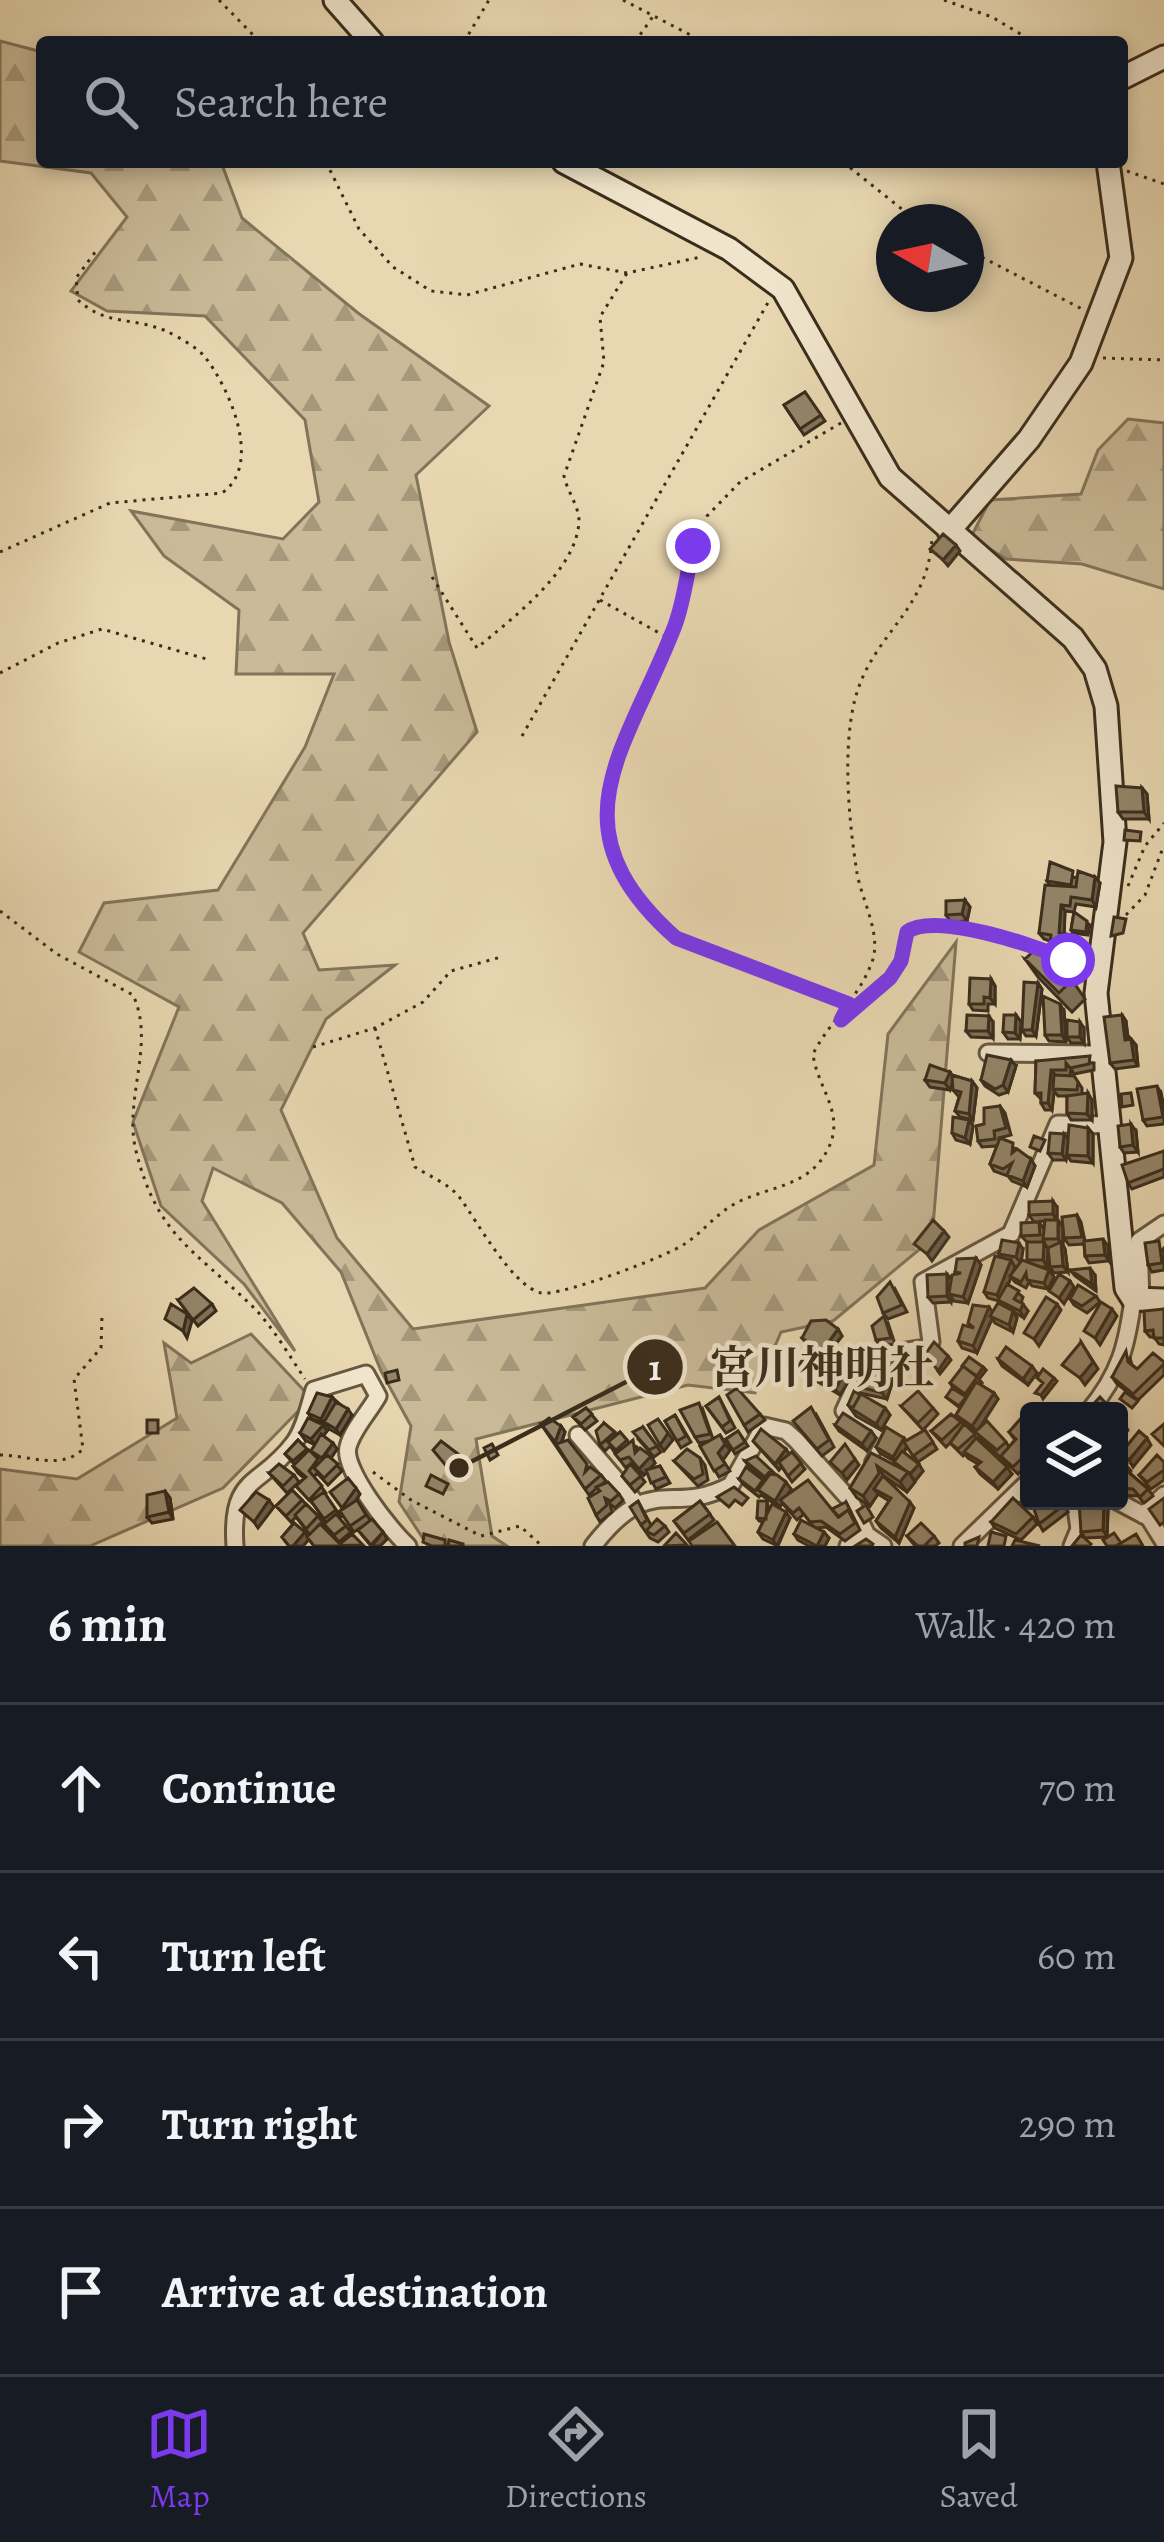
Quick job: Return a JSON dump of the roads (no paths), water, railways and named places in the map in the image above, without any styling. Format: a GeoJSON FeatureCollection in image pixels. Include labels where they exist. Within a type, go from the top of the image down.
{"type":"FeatureCollection","features":[{"type":"Feature","properties":{"kind":"street"},"geometry":{"type":"LineString","coordinates":[[334,0],[367,36]]}},
{"type":"Feature","properties":{"kind":"street"},"geometry":{"type":"LineString","coordinates":[[1128,75],[1164,57]]}},
{"type":"Feature","properties":{"kind":"street"},"geometry":{"type":"LineString","coordinates":[[575,168],[729,249],[778,284],[800,311],[890,477],[1073,638],[1095,669],[1106,706],[1115,842],[1096,968],[1126,1288],[1146,1300]]}},
{"type":"Feature","properties":{"kind":"street"},"geometry":{"type":"LineString","coordinates":[[941,525],[1029,439],[1083,358],[1123,242],[1109,168]]}},
{"type":"Feature","properties":{"kind":"street"},"geometry":{"type":"LineString","coordinates":[[988,1052],[1103,1054]]}},
{"type":"Feature","properties":{"kind":"street"},"geometry":{"type":"LineString","coordinates":[[844,1412],[868,1357],[927,1348],[932,1342],[923,1282],[1012,1234],[1058,1124],[1112,1125]]}},
{"type":"Feature","properties":{"kind":"street"},"geometry":{"type":"LineString","coordinates":[[1097,1402],[1112,1384],[1146,1300],[1139,1241],[1164,1224]]}},
{"type":"Feature","properties":{"kind":"street"},"geometry":{"type":"LineString","coordinates":[[235,1546],[242,1494],[250,1479],[294,1443],[314,1390],[366,1374],[378,1396],[346,1453],[386,1526],[402,1544]]}},
{"type":"Feature","properties":{"kind":"street"},"geometry":{"type":"LineString","coordinates":[[593,1546],[616,1516],[651,1497],[724,1489],[764,1426],[786,1431],[854,1492],[867,1535],[883,1546]]}},
{"type":"Feature","properties":{"kind":"street"},"geometry":{"type":"LineString","coordinates":[[578,1435],[637,1504]]}},
{"type":"Feature","properties":{"kind":"street"},"geometry":{"type":"LineString","coordinates":[[962,1546],[1020,1491]]}},
{"type":"Feature","properties":{"kind":"street"},"geometry":{"type":"LineString","coordinates":[[1143,1515],[1164,1495]]}},
{"type":"Feature","properties":{"kind":"street"},"geometry":{"type":"LineString","coordinates":[[1128,1507],[1143,1515],[1164,1542]]}},
{"type":"Feature","properties":{"kind":"street"},"geometry":{"type":"LineString","coordinates":[[1072,1546],[1079,1529],[1076,1510]]}},
{"type":"Feature","properties":{"kind":"street"},"geometry":{"type":"LineString","coordinates":[[987,1546],[990,1524]]}},
{"type":"Feature","properties":{"kind":"street"},"geometry":{"type":"LineString","coordinates":[[848,1546],[867,1535]]}},
{"type":"Feature","properties":{"kind":"lane"},"geometry":{"type":"LineString","coordinates":[[844,1412],[884,1436],[867,1468]]}},
{"type":"Feature","properties":{"kind":"place","name":"宮川神明社"},"geometry":{"type":"Point","coordinates":[459,1468]}}]}
